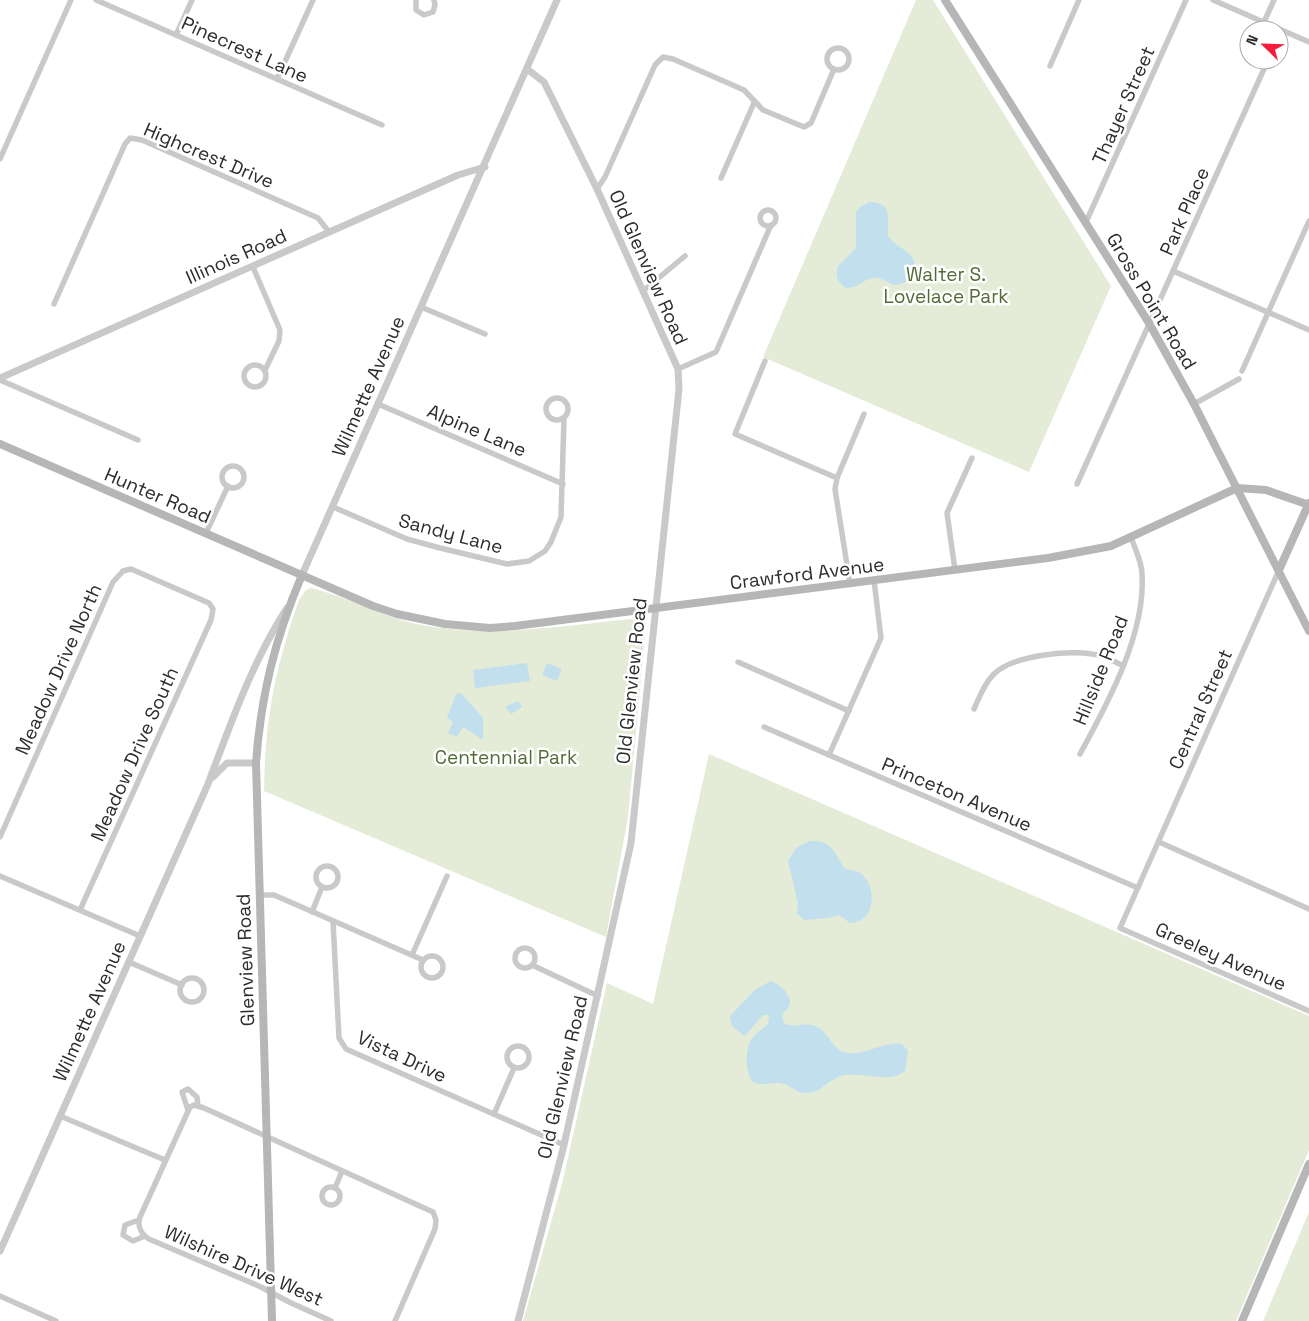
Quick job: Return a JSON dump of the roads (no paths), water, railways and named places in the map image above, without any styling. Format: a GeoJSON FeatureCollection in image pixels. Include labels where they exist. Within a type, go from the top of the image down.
{"type":"FeatureCollection","features":[{"type":"Feature","properties":{"kind":"main road","name":"Gross Point Road"},"geometry":{"type":"LineString","coordinates":[[945,0],[1149,323],[1194,404],[1308,625]]}},
{"type":"Feature","properties":{"kind":"main road","name":"Hunter Road"},"geometry":{"type":"LineString","coordinates":[[0,444],[302,575]]}},
{"type":"Feature","properties":{"kind":"main road","name":"Crawford Avenue"},"geometry":{"type":"LineString","coordinates":[[302,575],[373,606],[397,614],[445,624],[490,628],[654,609],[1048,558],[1110,546],[1237,488],[1266,490],[1309,504]]}},
{"type":"Feature","properties":{"kind":"main road","name":"Central Street"},"geometry":{"type":"LineString","coordinates":[[1279,570],[1309,504]]}},
{"type":"Feature","properties":{"kind":"main road","name":"Wilmette Avenue"},"geometry":{"type":"LineString","coordinates":[[290,603],[302,575]]}},
{"type":"Feature","properties":{"kind":"main road","name":"Glenview Road"},"geometry":{"type":"LineString","coordinates":[[272,1321],[256,763],[260,709],[266,680],[273,651],[290,603]]}},
{"type":"Feature","properties":{"kind":"main road"},"geometry":{"type":"LineString","coordinates":[[1242,1321],[1309,1164]]}},
{"type":"Feature","properties":{"kind":"street"},"geometry":{"type":"LineString","coordinates":[[0,159],[71,0]]}},
{"type":"Feature","properties":{"kind":"street","name":"Pinecrest Lane"},"geometry":{"type":"LineString","coordinates":[[96,0],[382,125]]}},
{"type":"Feature","properties":{"kind":"street"},"geometry":{"type":"LineString","coordinates":[[176,35],[192,0]]}},
{"type":"Feature","properties":{"kind":"street"},"geometry":{"type":"LineString","coordinates":[[277,79],[313,0]]}},
{"type":"Feature","properties":{"kind":"street"},"geometry":{"type":"LineString","coordinates":[[415,0],[416,10],[424,15],[433,12],[434,0]]}},
{"type":"Feature","properties":{"kind":"street","name":"Wilmette Avenue"},"geometry":{"type":"LineString","coordinates":[[302,575],[485,167],[557,0]]}},
{"type":"Feature","properties":{"kind":"street"},"geometry":{"type":"LineString","coordinates":[[1050,66],[1079,0]]}},
{"type":"Feature","properties":{"kind":"street","name":"Thayer Street"},"geometry":{"type":"LineString","coordinates":[[1086,222],[1186,0]]}},
{"type":"Feature","properties":{"kind":"street"},"geometry":{"type":"LineString","coordinates":[[1213,0],[1259,20]]}},
{"type":"Feature","properties":{"kind":"street"},"geometry":{"type":"LineString","coordinates":[[1265,20],[1274,0]]}},
{"type":"Feature","properties":{"kind":"street"},"geometry":{"type":"LineString","coordinates":[[1289,35],[1309,42]]}},
{"type":"Feature","properties":{"kind":"street"},"geometry":{"type":"LineString","coordinates":[[596,189],[605,177],[655,65],[663,58],[673,59],[744,90],[754,102],[767,112],[799,126],[808,126],[834,69]]}},
{"type":"Feature","properties":{"kind":"street","name":"Old Glenview Road"},"geometry":{"type":"LineString","coordinates":[[518,1321],[564,1145],[631,843],[654,609],[678,401],[678,369],[643,291],[544,82],[527,69]]}},
{"type":"Feature","properties":{"kind":"street","name":"Park Place"},"geometry":{"type":"LineString","coordinates":[[1077,484],[1263,70]]}},
{"type":"Feature","properties":{"kind":"street"},"geometry":{"type":"LineString","coordinates":[[721,178],[754,102]]}},
{"type":"Feature","properties":{"kind":"street","name":"Highcrest Drive"},"geometry":{"type":"LineString","coordinates":[[54,304],[125,144],[130,138],[142,140],[318,218],[322,220],[329,232]]}},
{"type":"Feature","properties":{"kind":"street","name":"Illinois Road"},"geometry":{"type":"LineString","coordinates":[[0,378],[458,175],[485,167]]}},
{"type":"Feature","properties":{"kind":"street"},"geometry":{"type":"LineString","coordinates":[[1242,370],[1309,221]]}},
{"type":"Feature","properties":{"kind":"street"},"geometry":{"type":"LineString","coordinates":[[678,369],[716,352],[771,225]]}},
{"type":"Feature","properties":{"kind":"street"},"geometry":{"type":"LineString","coordinates":[[643,291],[685,256]]}},
{"type":"Feature","properties":{"kind":"street"},"geometry":{"type":"LineString","coordinates":[[253,267],[280,330],[279,341],[265,370],[267,378],[263,384],[252,387],[246,383],[244,372],[249,367],[256,365],[265,370]]}},
{"type":"Feature","properties":{"kind":"street"},"geometry":{"type":"LineString","coordinates":[[1173,271],[1309,330]]}},
{"type":"Feature","properties":{"kind":"street"},"geometry":{"type":"LineString","coordinates":[[421,308],[485,334]]}},
{"type":"Feature","properties":{"kind":"street"},"geometry":{"type":"LineString","coordinates":[[765,361],[735,434],[837,478]]}},
{"type":"Feature","properties":{"kind":"street"},"geometry":{"type":"LineString","coordinates":[[0,378],[138,440]]}},
{"type":"Feature","properties":{"kind":"street"},"geometry":{"type":"LineString","coordinates":[[1194,404],[1239,378]]}},
{"type":"Feature","properties":{"kind":"street","name":"Alpine Lane"},"geometry":{"type":"LineString","coordinates":[[378,404],[563,484]]}},
{"type":"Feature","properties":{"kind":"street"},"geometry":{"type":"LineString","coordinates":[[850,584],[835,489],[837,478],[864,414]]}},
{"type":"Feature","properties":{"kind":"street","name":"Sandy Lane"},"geometry":{"type":"LineString","coordinates":[[333,507],[407,539],[507,564],[520,563],[538,557],[551,542],[561,517],[564,418]]}},
{"type":"Feature","properties":{"kind":"street"},"geometry":{"type":"LineString","coordinates":[[955,570],[947,513],[972,458]]}},
{"type":"Feature","properties":{"kind":"street"},"geometry":{"type":"LineString","coordinates":[[206,533],[228,486]]}},
{"type":"Feature","properties":{"kind":"street","name":"Hillside Road"},"geometry":{"type":"LineString","coordinates":[[1080,754],[1102,714],[1136,634],[1142,605],[1142,572],[1131,537]]}},
{"type":"Feature","properties":{"kind":"street","name":"Central Street"},"geometry":{"type":"LineString","coordinates":[[1120,928],[1279,570]]}},
{"type":"Feature","properties":{"kind":"street","name":"Meadow Drive North"},"geometry":{"type":"LineString","coordinates":[[0,838],[113,582],[123,571],[136,571],[209,602],[213,609]]}},
{"type":"Feature","properties":{"kind":"street"},"geometry":{"type":"LineString","coordinates":[[829,755],[881,638],[874,580]]}},
{"type":"Feature","properties":{"kind":"street","name":"Wilmette Avenue"},"geometry":{"type":"LineString","coordinates":[[0,1251],[208,784],[223,741],[266,641],[290,603]]}},
{"type":"Feature","properties":{"kind":"street","name":"Meadow Drive South"},"geometry":{"type":"LineString","coordinates":[[80,910],[211,620],[213,609]]}},
{"type":"Feature","properties":{"kind":"street"},"geometry":{"type":"LineString","coordinates":[[974,709],[992,676],[1004,665],[1022,659],[1081,652],[1102,656],[1122,665]]}},
{"type":"Feature","properties":{"kind":"street"},"geometry":{"type":"LineString","coordinates":[[738,662],[850,711]]}},
{"type":"Feature","properties":{"kind":"street","name":"Princeton Avenue"},"geometry":{"type":"LineString","coordinates":[[764,727],[1138,888]]}},
{"type":"Feature","properties":{"kind":"street","name":"Wilmette Avenue"},"geometry":{"type":"LineString","coordinates":[[208,784],[228,763],[256,763]]}},
{"type":"Feature","properties":{"kind":"street"},"geometry":{"type":"LineString","coordinates":[[1158,842],[1309,909]]}},
{"type":"Feature","properties":{"kind":"street"},"geometry":{"type":"LineString","coordinates":[[0,876],[140,936]]}},
{"type":"Feature","properties":{"kind":"street"},"geometry":{"type":"LineString","coordinates":[[412,955],[447,876]]}},
{"type":"Feature","properties":{"kind":"street"},"geometry":{"type":"LineString","coordinates":[[312,912],[322,887]]}},
{"type":"Feature","properties":{"kind":"street"},"geometry":{"type":"LineString","coordinates":[[259,895],[274,895],[423,960]]}},
{"type":"Feature","properties":{"kind":"street","name":"Vista Drive"},"geometry":{"type":"LineString","coordinates":[[333,921],[339,1038],[342,1044],[351,1052],[564,1145]]}},
{"type":"Feature","properties":{"kind":"street","name":"Greeley Avenue"},"geometry":{"type":"LineString","coordinates":[[1120,928],[1309,1011]]}},
{"type":"Feature","properties":{"kind":"street"},"geometry":{"type":"LineString","coordinates":[[429,956],[439,959],[443,968],[440,975],[430,979],[423,975],[420,967],[423,960],[429,956]]}},
{"type":"Feature","properties":{"kind":"street"},"geometry":{"type":"LineString","coordinates":[[129,962],[182,985]]}},
{"type":"Feature","properties":{"kind":"street"},"geometry":{"type":"LineString","coordinates":[[532,965],[598,996]]}},
{"type":"Feature","properties":{"kind":"street"},"geometry":{"type":"LineString","coordinates":[[190,979],[198,980],[203,985],[203,996],[197,1001],[189,1001],[181,993],[182,985],[190,979]]}},
{"type":"Feature","properties":{"kind":"street"},"geometry":{"type":"LineString","coordinates":[[494,1114],[514,1068]]}},
{"type":"Feature","properties":{"kind":"street"},"geometry":{"type":"LineString","coordinates":[[198,1106],[197,1096],[188,1089],[182,1092],[188,1110],[194,1105],[198,1106],[433,1212],[436,1220],[435,1229],[395,1321]]}},
{"type":"Feature","properties":{"kind":"street","name":"Wilshire Drive West"},"geometry":{"type":"LineString","coordinates":[[188,1110],[139,1220],[140,1230],[145,1236],[272,1292],[331,1321]]}},
{"type":"Feature","properties":{"kind":"street"},"geometry":{"type":"LineString","coordinates":[[60,1116],[165,1160]]}},
{"type":"Feature","properties":{"kind":"street"},"geometry":{"type":"LineString","coordinates":[[335,1188],[342,1171]]}},
{"type":"Feature","properties":{"kind":"street","name":"Wilshire Drive West"},"geometry":{"type":"LineString","coordinates":[[139,1220],[125,1225],[123,1235],[133,1241],[145,1236]]}},
{"type":"Feature","properties":{"kind":"street"},"geometry":{"type":"LineString","coordinates":[[0,1296],[56,1321]]}},
{"type":"Feature","properties":{"kind":"water"},"geometry":{"type":"Polygon","coordinates":[[[869,202],[882,205],[886,209],[888,213],[888,236],[912,256],[914,267],[912,274],[904,283],[894,285],[881,279],[871,278],[851,288],[846,288],[838,278],[838,266],[856,248],[856,212],[869,202]]]}},
{"type":"Feature","properties":{"kind":"water"},"geometry":{"type":"Polygon","coordinates":[[[527,663],[530,681],[475,688],[473,670],[527,663]]]}},
{"type":"Feature","properties":{"kind":"water"},"geometry":{"type":"Polygon","coordinates":[[[547,663],[562,669],[557,681],[542,675],[547,663]]]}},
{"type":"Feature","properties":{"kind":"water"},"geometry":{"type":"Polygon","coordinates":[[[461,693],[483,718],[483,740],[463,727],[457,737],[448,733],[453,722],[447,718],[456,694],[461,693]]]}},
{"type":"Feature","properties":{"kind":"water"},"geometry":{"type":"Polygon","coordinates":[[[518,701],[522,707],[511,714],[505,707],[518,701]]]}},
{"type":"Feature","properties":{"kind":"water"},"geometry":{"type":"Polygon","coordinates":[[[810,841],[818,841],[828,845],[845,869],[858,872],[866,879],[872,894],[871,902],[865,917],[859,921],[850,923],[839,915],[829,918],[804,920],[797,913],[798,904],[788,861],[797,847],[810,841]]]}},
{"type":"Feature","properties":{"kind":"water"},"geometry":{"type":"Polygon","coordinates":[[[771,981],[786,992],[790,1000],[788,1008],[782,1014],[784,1023],[788,1025],[813,1025],[822,1030],[835,1046],[843,1052],[856,1053],[889,1044],[902,1044],[908,1051],[905,1071],[892,1077],[845,1075],[834,1079],[811,1093],[799,1092],[780,1083],[761,1084],[753,1082],[748,1071],[747,1051],[752,1038],[768,1024],[769,1015],[763,1015],[745,1036],[732,1026],[730,1016],[756,989],[771,981]]]}},
{"type":"Feature","properties":{"kind":"park label","name":"Walter S. Lovelace Park"},"geometry":{"type":"Point","coordinates":[946,285]}},
{"type":"Feature","properties":{"kind":"park label","name":"Centennial Park"},"geometry":{"type":"Point","coordinates":[506,757]}}]}
